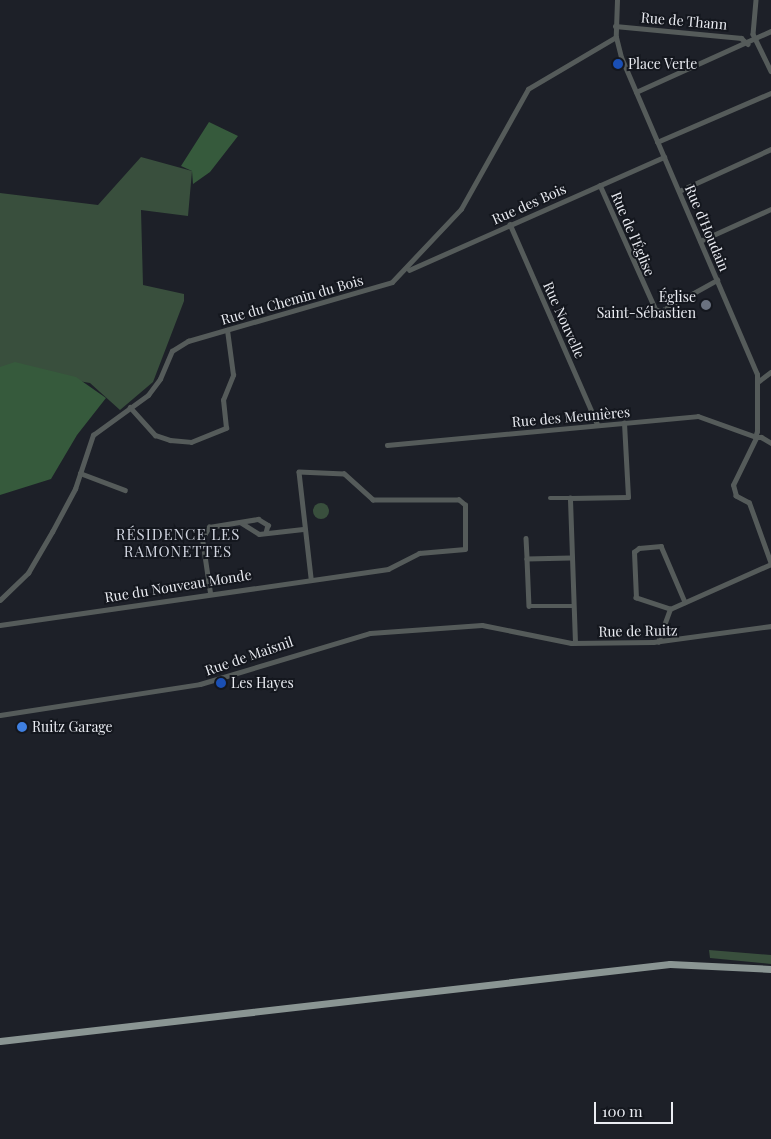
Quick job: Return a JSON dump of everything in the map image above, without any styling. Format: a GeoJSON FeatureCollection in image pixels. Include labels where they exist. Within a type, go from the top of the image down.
{"type":"FeatureCollection","features":[{"type":"Feature","properties":{"kind":"main road"},"geometry":{"type":"LineString","coordinates":[[0,1041],[670,964],[771,969]]}},
{"type":"Feature","properties":{"kind":"street","name":"Rue d'Houdain"},"geometry":{"type":"LineString","coordinates":[[617,0],[616,37],[636,92],[759,382],[757,436]]}},
{"type":"Feature","properties":{"kind":"street"},"geometry":{"type":"LineString","coordinates":[[756,0],[754,38],[771,71]]}},
{"type":"Feature","properties":{"kind":"street","name":"Rue de Thann"},"geometry":{"type":"LineString","coordinates":[[615,26],[741,38],[748,44]]}},
{"type":"Feature","properties":{"kind":"street"},"geometry":{"type":"LineString","coordinates":[[636,92],[748,44],[754,38],[771,30]]}},
{"type":"Feature","properties":{"kind":"street","name":"Rue du Chemin du Bois"},"geometry":{"type":"LineString","coordinates":[[0,600],[28,573],[80,473],[93,436],[160,380],[172,351],[227,330],[380,287],[404,273],[469,197],[528,89],[616,37]]}},
{"type":"Feature","properties":{"kind":"street"},"geometry":{"type":"LineString","coordinates":[[657,142],[771,93]]}},
{"type":"Feature","properties":{"kind":"street"},"geometry":{"type":"LineString","coordinates":[[679,191],[771,148]]}},
{"type":"Feature","properties":{"kind":"street","name":"Rue des Bois"},"geometry":{"type":"LineString","coordinates":[[404,273],[510,224],[664,157]]}},
{"type":"Feature","properties":{"kind":"street","name":"Rue de l'Église"},"geometry":{"type":"LineString","coordinates":[[600,185],[656,310],[663,310],[717,280]]}},
{"type":"Feature","properties":{"kind":"street"},"geometry":{"type":"LineString","coordinates":[[700,241],[771,209]]}},
{"type":"Feature","properties":{"kind":"street","name":"Rue Nouvelle"},"geometry":{"type":"LineString","coordinates":[[510,224],[598,425]]}},
{"type":"Feature","properties":{"kind":"street"},"geometry":{"type":"LineString","coordinates":[[130,407],[155,435],[170,440],[191,442],[226,428],[224,400],[233,376],[227,330]]}},
{"type":"Feature","properties":{"kind":"street"},"geometry":{"type":"LineString","coordinates":[[759,382],[771,372]]}},
{"type":"Feature","properties":{"kind":"street","name":"Rue des Meunières"},"geometry":{"type":"LineString","coordinates":[[387,445],[698,416],[757,436]]}},
{"type":"Feature","properties":{"kind":"street"},"geometry":{"type":"LineString","coordinates":[[550,498],[628,497],[624,423]]}},
{"type":"Feature","properties":{"kind":"street"},"geometry":{"type":"LineString","coordinates":[[685,602],[661,546],[639,548],[634,552],[636,598],[670,609],[771,564],[749,503],[736,496],[733,485],[757,436],[771,443]]}},
{"type":"Feature","properties":{"kind":"street","name":"Rue du Nouveau Monde"},"geometry":{"type":"LineString","coordinates":[[0,625],[210,592],[388,569],[431,550],[465,549],[465,505],[459,500],[373,500],[344,474],[299,472],[303,529]]}},
{"type":"Feature","properties":{"kind":"street"},"geometry":{"type":"LineString","coordinates":[[80,473],[125,490]]}},
{"type":"Feature","properties":{"kind":"street"},"geometry":{"type":"LineString","coordinates":[[570,498],[574,643]]}},
{"type":"Feature","properties":{"kind":"street"},"geometry":{"type":"LineString","coordinates":[[210,592],[202,539],[210,527],[240,522],[265,521],[266,533]]}},
{"type":"Feature","properties":{"kind":"street"},"geometry":{"type":"LineString","coordinates":[[240,522],[266,533],[303,529],[311,578]]}},
{"type":"Feature","properties":{"kind":"street"},"geometry":{"type":"LineString","coordinates":[[526,538],[529,606],[573,606]]}},
{"type":"Feature","properties":{"kind":"street"},"geometry":{"type":"LineString","coordinates":[[527,559],[572,558]]}},
{"type":"Feature","properties":{"kind":"street"},"geometry":{"type":"LineString","coordinates":[[658,642],[670,609]]}},
{"type":"Feature","properties":{"kind":"street","name":"Rue de Maisnil"},"geometry":{"type":"LineString","coordinates":[[0,715],[200,684],[334,640],[370,633],[482,625],[506,628]]}},
{"type":"Feature","properties":{"kind":"street","name":"Rue de Ruitz"},"geometry":{"type":"LineString","coordinates":[[506,628],[546,640],[574,643],[658,642],[771,626]]}},
{"type":"Feature","properties":{"kind":"green space"},"geometry":{"type":"Polygon","coordinates":[[[209,122],[238,136],[210,172],[193,184],[192,171],[181,166],[209,122]]]}},
{"type":"Feature","properties":{"kind":"green space"},"geometry":{"type":"Polygon","coordinates":[[[141,157],[192,171],[188,216],[141,210],[143,285],[184,294],[184,301],[153,382],[120,410],[90,383],[0,367],[0,193],[98,205],[141,157]]]}},
{"type":"Feature","properties":{"kind":"green space"},"geometry":{"type":"Polygon","coordinates":[[[15,362],[76,377],[106,398],[77,435],[51,479],[0,495],[0,367],[15,362]]]}},
{"type":"Feature","properties":{"kind":"green space"},"geometry":{"type":"Polygon","coordinates":[[[321,503],[329,511],[321,519],[313,511],[321,503]]]}},
{"type":"Feature","properties":{"kind":"green space"},"geometry":{"type":"Polygon","coordinates":[[[709,950],[771,955],[771,964],[710,958],[709,950]]]}},
{"type":"Feature","properties":{"kind":"place","name":"Place Verte"},"geometry":{"type":"Point","coordinates":[618,64]}},
{"type":"Feature","properties":{"kind":"place","name":"Église Saint-Sébastien"},"geometry":{"type":"Point","coordinates":[706,305]}},
{"type":"Feature","properties":{"kind":"place","name":"Les Hayes"},"geometry":{"type":"Point","coordinates":[221,683]}},
{"type":"Feature","properties":{"kind":"place","name":"Ruitz Garage"},"geometry":{"type":"Point","coordinates":[22,727]}},
{"type":"Feature","properties":{"kind":"district","name":"RÉSIDENCE LES RAMONETTES"},"geometry":{"type":"Point","coordinates":[178,542]}}]}
